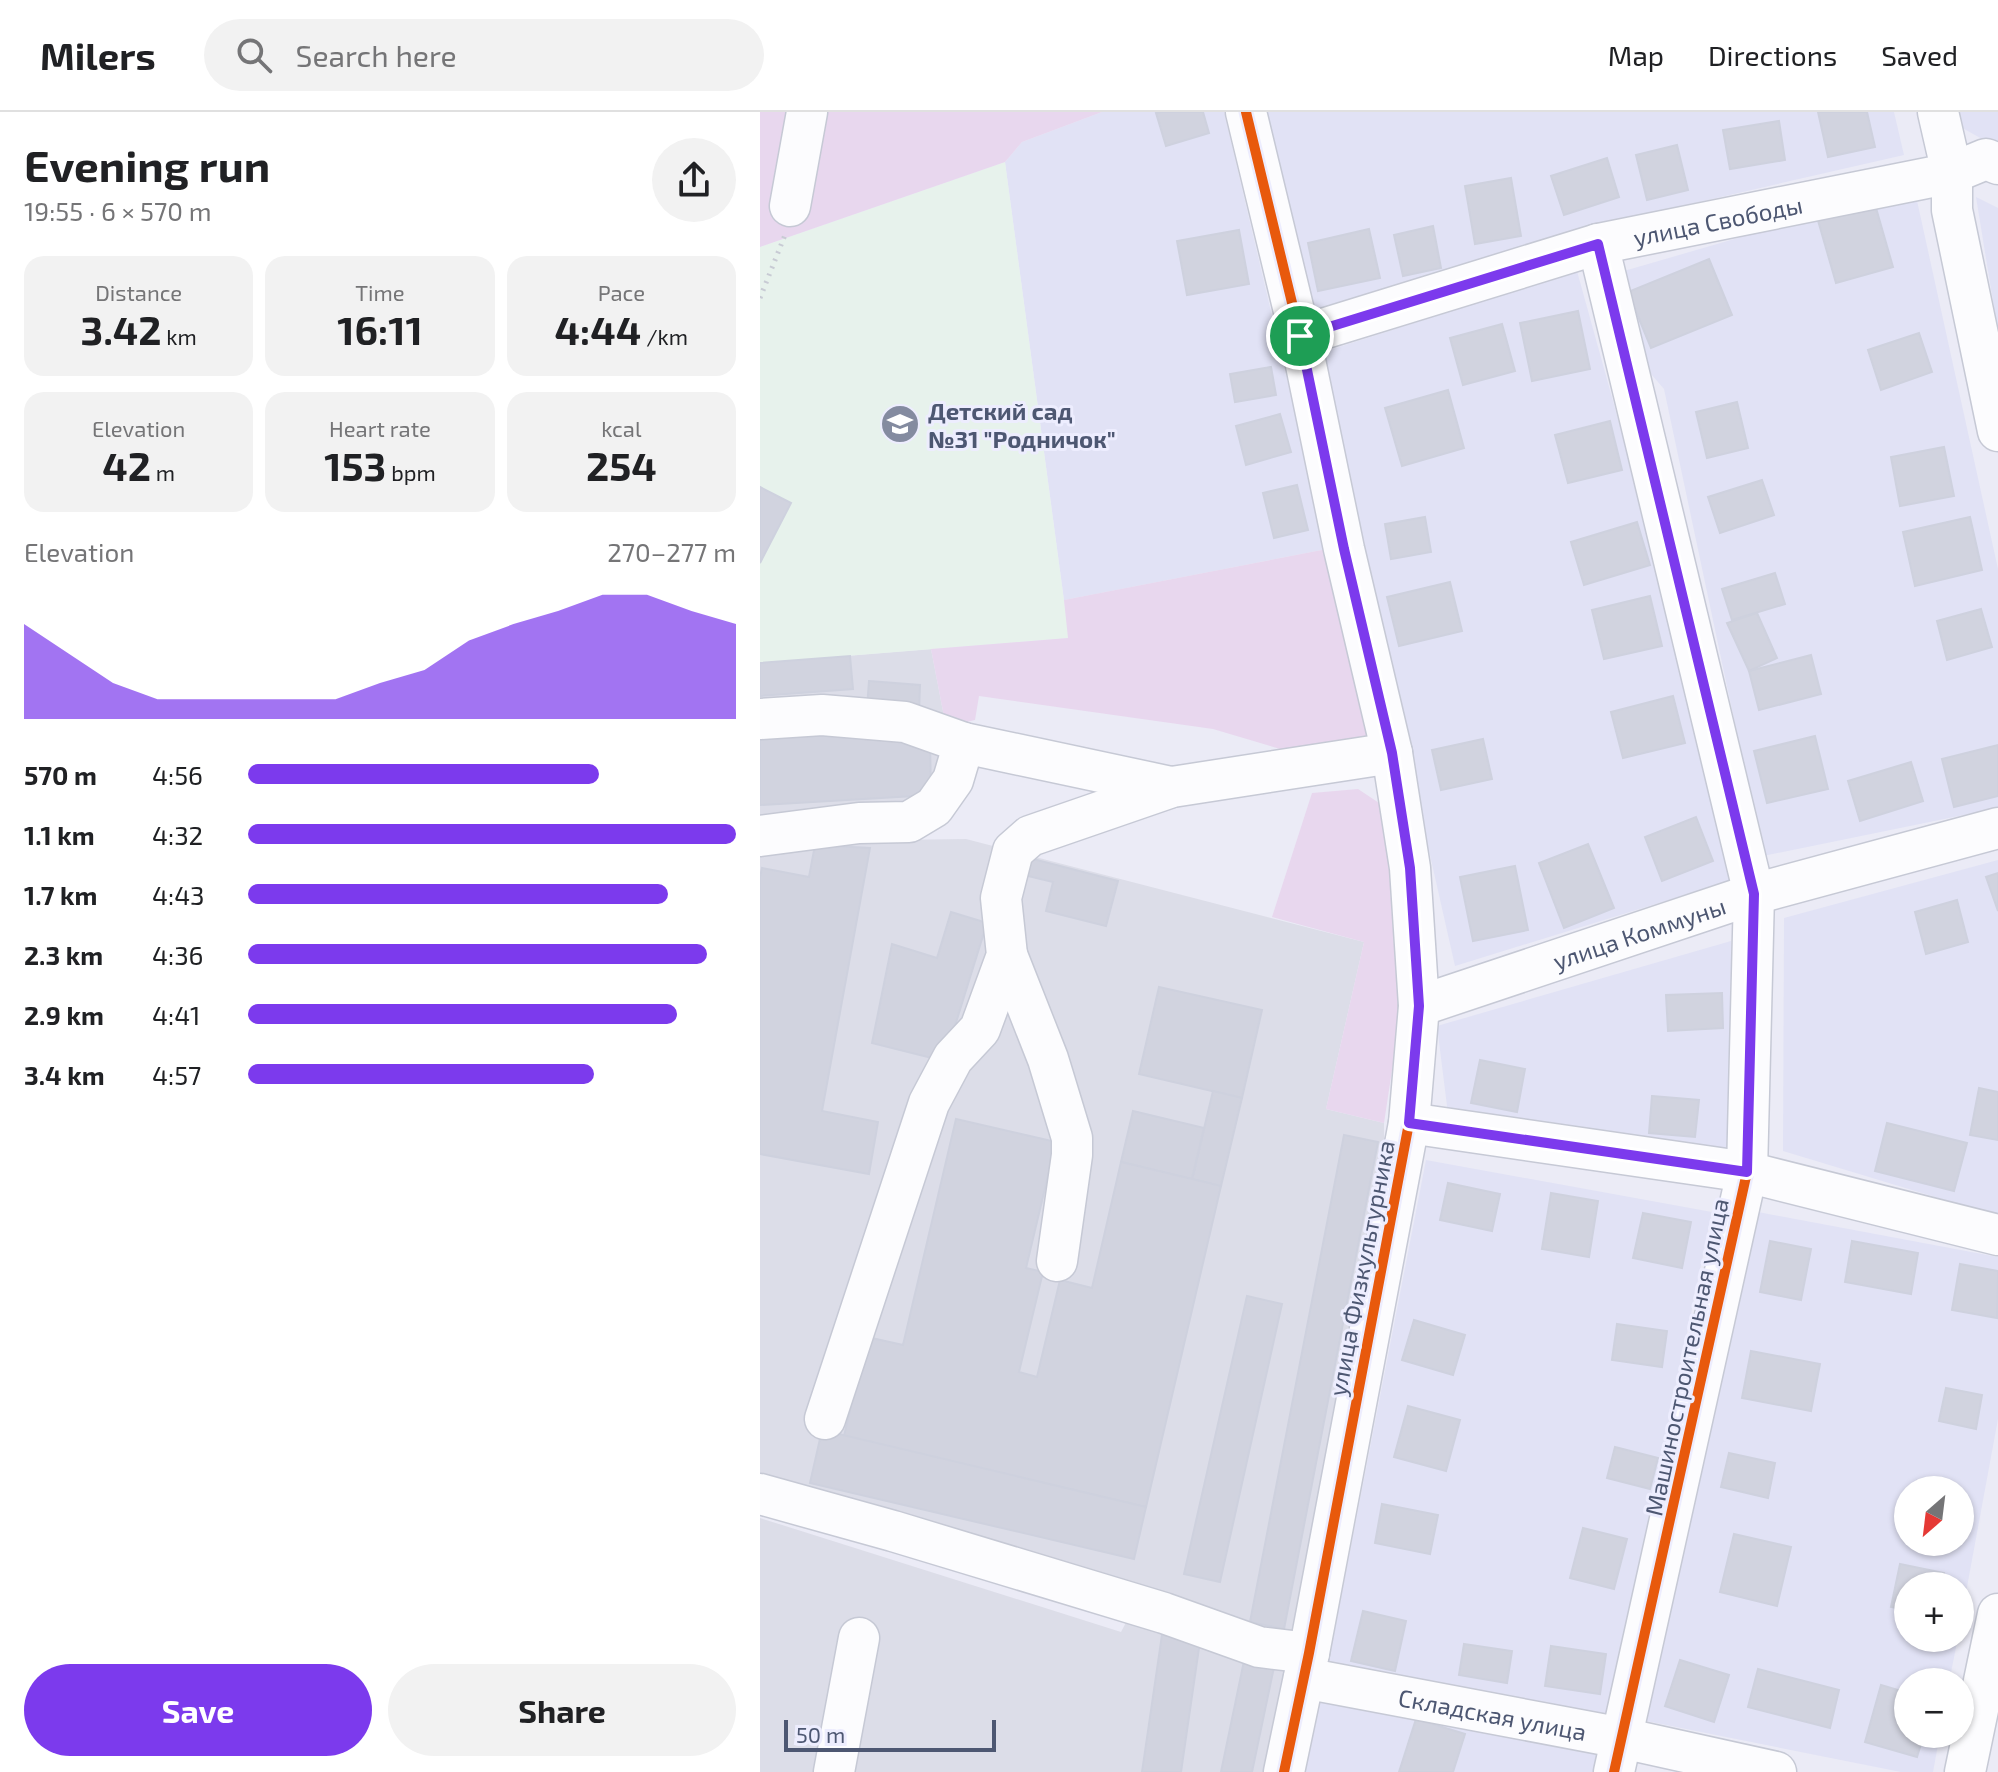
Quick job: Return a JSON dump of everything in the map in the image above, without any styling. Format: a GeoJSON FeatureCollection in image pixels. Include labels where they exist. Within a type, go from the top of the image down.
{"type":"FeatureCollection","features":[{"type":"Feature","properties":{"kind":"street"},"geometry":{"type":"LineString","coordinates":[[790,206],[807,112]]}},
{"type":"Feature","properties":{"kind":"street","name":"улица Физкультурника"},"geometry":{"type":"LineString","coordinates":[[1246,112],[1300,336],[1344,549],[1392,753],[1410,868],[1419,1006],[1409,1123],[1284,1772]]}},
{"type":"Feature","properties":{"kind":"street"},"geometry":{"type":"LineString","coordinates":[[1938,112],[1952,173],[1952,210],[1998,431]]}},
{"type":"Feature","properties":{"kind":"street","name":"улица Свободы"},"geometry":{"type":"LineString","coordinates":[[1300,336],[1598,244],[1952,173],[1986,159],[1998,164]]}},
{"type":"Feature","properties":{"kind":"street","name":"Машиностроительная улица"},"geometry":{"type":"LineString","coordinates":[[1598,244],[1754,894],[1747,1172],[1618,1755]]}},
{"type":"Feature","properties":{"kind":"street"},"geometry":{"type":"LineString","coordinates":[[760,719],[822,715],[905,722],[964,743],[1172,787]]}},
{"type":"Feature","properties":{"kind":"street"},"geometry":{"type":"LineString","coordinates":[[760,836],[859,823],[909,822],[934,807],[953,780],[964,743]]}},
{"type":"Feature","properties":{"kind":"street"},"geometry":{"type":"LineString","coordinates":[[1057,1261],[1072,1138],[1048,1059],[1007,955],[1001,898],[1013,851],[1030,836],[1172,787],[1392,753]]}},
{"type":"Feature","properties":{"kind":"street","name":"улица Коммуны"},"geometry":{"type":"LineString","coordinates":[[1419,1006],[1754,894],[1998,828]]}},
{"type":"Feature","properties":{"kind":"street"},"geometry":{"type":"LineString","coordinates":[[825,1419],[929,1103],[953,1058],[980,1029],[1007,955]]}},
{"type":"Feature","properties":{"kind":"street"},"geometry":{"type":"LineString","coordinates":[[1409,1123],[1747,1172],[1998,1235]]}},
{"type":"Feature","properties":{"kind":"street","name":"Складская улица"},"geometry":{"type":"LineString","coordinates":[[760,1494],[1164,1613],[1306,1665],[1618,1755],[1776,1772]]}},
{"type":"Feature","properties":{"kind":"street"},"geometry":{"type":"LineString","coordinates":[[1965,1772],[1998,1614]]}},
{"type":"Feature","properties":{"kind":"street"},"geometry":{"type":"LineString","coordinates":[[834,1772],[859,1638]]}},
{"type":"Feature","properties":{"kind":"path"},"geometry":{"type":"LineString","coordinates":[[760,298],[784,240],[790,206]]}},
{"type":"Feature","properties":{"kind":"shaded area"},"geometry":{"type":"Polygon","coordinates":[[[760,112],[1102,112],[1022,142],[1005,162],[760,247],[760,112]]]}},
{"type":"Feature","properties":{"kind":"shaded area"},"geometry":{"type":"Polygon","coordinates":[[[1102,112],[1224,112],[1327,549],[1064,600],[1005,162],[1022,142],[1102,112]]]}},
{"type":"Feature","properties":{"kind":"shaded area"},"geometry":{"type":"Polygon","coordinates":[[[1263,112],[1894,112],[1904,155],[1607,223],[1316,320],[1263,112]]]}},
{"type":"Feature","properties":{"kind":"shaded area"},"geometry":{"type":"Polygon","coordinates":[[[1956,112],[1998,112],[1998,148],[1959,126],[1956,112]]]}},
{"type":"Feature","properties":{"kind":"shaded area","name":"Детский сад №31 \"Родничок\""},"geometry":{"type":"Polygon","coordinates":[[[1005,162],[1069,638],[760,663],[760,247],[1005,162]]]}},
{"type":"Feature","properties":{"kind":"shaded area"},"geometry":{"type":"Polygon","coordinates":[[[1914,187],[1998,569],[1998,808],[1763,856],[1664,389],[1645,367],[1617,273],[1914,187]]]}},
{"type":"Feature","properties":{"kind":"shaded area"},"geometry":{"type":"Polygon","coordinates":[[[1976,197],[1998,208],[1998,332],[1976,197]]]}},
{"type":"Feature","properties":{"kind":"shaded area"},"geometry":{"type":"Polygon","coordinates":[[[1577,271],[1662,578],[1730,881],[1455,966],[1317,354],[1577,271]]]}},
{"type":"Feature","properties":{"kind":"shaded area"},"geometry":{"type":"Polygon","coordinates":[[[1327,549],[1370,738],[1297,754],[1213,729],[979,696],[975,720],[946,727],[931,649],[1068,638],[1064,600],[1327,549]]]}},
{"type":"Feature","properties":{"kind":"shaded area"},"geometry":{"type":"Polygon","coordinates":[[[931,649],[946,727],[930,805],[760,817],[760,663],[931,649]]]}},
{"type":"Feature","properties":{"kind":"shaded area"},"geometry":{"type":"Polygon","coordinates":[[[1358,789],[1379,803],[1388,854],[1399,1024],[1384,1123],[1326,1109],[1364,942],[1272,917],[1312,793],[1358,789]]]}},
{"type":"Feature","properties":{"kind":"shaded area"},"geometry":{"type":"Polygon","coordinates":[[[966,839],[1364,942],[1326,1109],[1384,1123],[1384,1175],[1265,1772],[760,1772],[760,1518],[1121,1632],[1145,1586],[760,1486],[760,854],[816,841],[966,839]]]}},
{"type":"Feature","properties":{"kind":"shaded area"},"geometry":{"type":"Polygon","coordinates":[[[1998,860],[1998,1216],[1783,1151],[1784,918],[1998,860]]]}},
{"type":"Feature","properties":{"kind":"shaded area"},"geometry":{"type":"Polygon","coordinates":[[[1731,941],[1731,1152],[1448,1114],[1437,1026],[1731,941]]]}},
{"type":"Feature","properties":{"kind":"shaded area"},"geometry":{"type":"Polygon","coordinates":[[[1426,1160],[1712,1212],[1608,1718],[1327,1669],[1426,1160]]]}},
{"type":"Feature","properties":{"kind":"shaded area"},"geometry":{"type":"Polygon","coordinates":[[[1758,1212],[1998,1257],[1998,1419],[1974,1549],[1974,1476],[1894,1476],[1894,1556],[1973,1556],[1970,1572],[1894,1572],[1894,1652],[1955,1652],[1952,1668],[1894,1668],[1894,1748],[1937,1748],[1933,1772],[1901,1772],[1646,1721],[1758,1212]]]}},
{"type":"Feature","properties":{"kind":"shaded area"},"geometry":{"type":"Polygon","coordinates":[[[1318,1696],[1602,1751],[1597,1772],[1301,1772],[1318,1696]]]}},
{"type":"Feature","properties":{"kind":"building"},"geometry":{"type":"Polygon","coordinates":[[[1203,112],[1209,133],[1166,146],[1156,113],[1203,112]]]}},
{"type":"Feature","properties":{"kind":"building"},"geometry":{"type":"Polygon","coordinates":[[[1818,112],[1867,112],[1875,147],[1828,157],[1818,112]]]}},
{"type":"Feature","properties":{"kind":"building"},"geometry":{"type":"Polygon","coordinates":[[[1779,121],[1785,160],[1730,169],[1723,130],[1779,121]]]}},
{"type":"Feature","properties":{"kind":"building"},"geometry":{"type":"Polygon","coordinates":[[[1677,145],[1688,190],[1647,200],[1636,155],[1677,145]]]}},
{"type":"Feature","properties":{"kind":"building"},"geometry":{"type":"Polygon","coordinates":[[[1607,158],[1619,197],[1564,215],[1551,176],[1607,158]]]}},
{"type":"Feature","properties":{"kind":"building"},"geometry":{"type":"Polygon","coordinates":[[[1511,178],[1521,236],[1475,244],[1465,186],[1511,178]]]}},
{"type":"Feature","properties":{"kind":"building"},"geometry":{"type":"Polygon","coordinates":[[[1874,201],[1893,267],[1836,283],[1817,217],[1874,201]]]}},
{"type":"Feature","properties":{"kind":"building"},"geometry":{"type":"Polygon","coordinates":[[[1433,226],[1441,268],[1403,276],[1394,235],[1433,226]]]}},
{"type":"Feature","properties":{"kind":"building"},"geometry":{"type":"Polygon","coordinates":[[[1369,229],[1380,278],[1318,291],[1308,243],[1369,229]]]}},
{"type":"Feature","properties":{"kind":"building"},"geometry":{"type":"Polygon","coordinates":[[[1239,230],[1249,284],[1187,295],[1177,241],[1239,230]]]}},
{"type":"Feature","properties":{"kind":"building"},"geometry":{"type":"Polygon","coordinates":[[[1709,259],[1732,315],[1651,348],[1628,292],[1709,259]]]}},
{"type":"Feature","properties":{"kind":"building"},"geometry":{"type":"Polygon","coordinates":[[[1578,311],[1590,369],[1532,381],[1520,323],[1578,311]]]}},
{"type":"Feature","properties":{"kind":"building"},"geometry":{"type":"Polygon","coordinates":[[[1502,324],[1515,371],[1463,385],[1450,338],[1502,324]]]}},
{"type":"Feature","properties":{"kind":"building"},"geometry":{"type":"Polygon","coordinates":[[[1919,333],[1932,372],[1881,390],[1868,350],[1919,333]]]}},
{"type":"Feature","properties":{"kind":"building"},"geometry":{"type":"Polygon","coordinates":[[[1271,367],[1276,395],[1235,402],[1230,374],[1271,367]]]}},
{"type":"Feature","properties":{"kind":"building"},"geometry":{"type":"Polygon","coordinates":[[[1448,390],[1464,448],[1402,466],[1385,408],[1448,390]]]}},
{"type":"Feature","properties":{"kind":"building"},"geometry":{"type":"Polygon","coordinates":[[[1737,402],[1748,448],[1707,458],[1696,412],[1737,402]]]}},
{"type":"Feature","properties":{"kind":"building"},"geometry":{"type":"Polygon","coordinates":[[[1280,414],[1291,452],[1246,465],[1236,426],[1280,414]]]}},
{"type":"Feature","properties":{"kind":"building"},"geometry":{"type":"Polygon","coordinates":[[[1610,421],[1622,470],[1568,483],[1555,435],[1610,421]]]}},
{"type":"Feature","properties":{"kind":"building"},"geometry":{"type":"Polygon","coordinates":[[[1944,447],[1954,496],[1900,506],[1891,457],[1944,447]]]}},
{"type":"Feature","properties":{"kind":"building"},"geometry":{"type":"Polygon","coordinates":[[[1762,480],[1774,515],[1720,533],[1708,497],[1762,480]]]}},
{"type":"Feature","properties":{"kind":"building"},"geometry":{"type":"Polygon","coordinates":[[[1297,485],[1308,530],[1274,538],[1263,493],[1297,485]]]}},
{"type":"Feature","properties":{"kind":"building"},"geometry":{"type":"Polygon","coordinates":[[[760,487],[791,503],[760,563],[760,487]]]}},
{"type":"Feature","properties":{"kind":"building"},"geometry":{"type":"Polygon","coordinates":[[[1425,517],[1431,552],[1391,559],[1385,524],[1425,517]]]}},
{"type":"Feature","properties":{"kind":"building"},"geometry":{"type":"Polygon","coordinates":[[[1970,517],[1982,570],[1915,586],[1903,532],[1970,517]]]}},
{"type":"Feature","properties":{"kind":"building"},"geometry":{"type":"Polygon","coordinates":[[[1637,522],[1650,565],[1584,585],[1571,542],[1637,522]]]}},
{"type":"Feature","properties":{"kind":"building"},"geometry":{"type":"Polygon","coordinates":[[[1775,573],[1785,604],[1732,620],[1722,589],[1775,573]]]}},
{"type":"Feature","properties":{"kind":"building"},"geometry":{"type":"Polygon","coordinates":[[[1450,582],[1462,631],[1399,646],[1387,597],[1450,582]]]}},
{"type":"Feature","properties":{"kind":"building"},"geometry":{"type":"Polygon","coordinates":[[[1650,596],[1662,646],[1604,659],[1592,610],[1650,596]]]}},
{"type":"Feature","properties":{"kind":"building"},"geometry":{"type":"Polygon","coordinates":[[[1981,609],[1992,647],[1947,660],[1937,621],[1981,609]]]}},
{"type":"Feature","properties":{"kind":"building"},"geometry":{"type":"Polygon","coordinates":[[[1757,613],[1777,658],[1749,671],[1727,623],[1757,613]]]}},
{"type":"Feature","properties":{"kind":"building"},"geometry":{"type":"Polygon","coordinates":[[[1811,655],[1821,694],[1759,710],[1749,671],[1811,655]]]}},
{"type":"Feature","properties":{"kind":"building"},"geometry":{"type":"Polygon","coordinates":[[[850,656],[853,689],[760,696],[760,663],[850,656]]]}},
{"type":"Feature","properties":{"kind":"building"},"geometry":{"type":"Polygon","coordinates":[[[869,681],[920,685],[919,711],[867,708],[869,681]]]}},
{"type":"Feature","properties":{"kind":"building"},"geometry":{"type":"Polygon","coordinates":[[[1673,696],[1685,743],[1623,758],[1611,712],[1673,696]]]}},
{"type":"Feature","properties":{"kind":"building"},"geometry":{"type":"Polygon","coordinates":[[[760,728],[930,739],[931,795],[760,805],[760,728]]]}},
{"type":"Feature","properties":{"kind":"building"},"geometry":{"type":"Polygon","coordinates":[[[1815,736],[1828,789],[1767,803],[1754,751],[1815,736]]]}},
{"type":"Feature","properties":{"kind":"building"},"geometry":{"type":"Polygon","coordinates":[[[1483,739],[1492,779],[1441,790],[1432,750],[1483,739]]]}},
{"type":"Feature","properties":{"kind":"building"},"geometry":{"type":"Polygon","coordinates":[[[1998,745],[1998,796],[1954,807],[1942,759],[1998,745]]]}},
{"type":"Feature","properties":{"kind":"building"},"geometry":{"type":"Polygon","coordinates":[[[1911,762],[1923,801],[1860,821],[1848,781],[1911,762]]]}},
{"type":"Feature","properties":{"kind":"building"},"geometry":{"type":"Polygon","coordinates":[[[1696,817],[1713,861],[1662,881],[1645,837],[1696,817]]]}},
{"type":"Feature","properties":{"kind":"building"},"geometry":{"type":"Polygon","coordinates":[[[1588,844],[1614,908],[1564,928],[1539,863],[1588,844]]]}},
{"type":"Feature","properties":{"kind":"building"},"geometry":{"type":"Polygon","coordinates":[[[815,845],[870,848],[822,1111],[878,1122],[869,1174],[760,1154],[760,877],[762,868],[809,877],[815,845]]]}},
{"type":"Feature","properties":{"kind":"building"},"geometry":{"type":"Polygon","coordinates":[[[1029,858],[1118,881],[1106,926],[1046,911],[1053,882],[1024,875],[1029,858]]]}},
{"type":"Feature","properties":{"kind":"building"},"geometry":{"type":"Polygon","coordinates":[[[1515,866],[1528,930],[1473,941],[1460,877],[1515,866]]]}},
{"type":"Feature","properties":{"kind":"building"},"geometry":{"type":"Polygon","coordinates":[[[1998,873],[1998,911],[1986,877],[1998,873]]]}},
{"type":"Feature","properties":{"kind":"building"},"geometry":{"type":"Polygon","coordinates":[[[1957,900],[1968,942],[1926,954],[1915,912],[1957,900]]]}},
{"type":"Feature","properties":{"kind":"building"},"geometry":{"type":"Polygon","coordinates":[[[951,912],[987,923],[944,1061],[872,1043],[892,944],[937,958],[951,912]]]}},
{"type":"Feature","properties":{"kind":"building"},"geometry":{"type":"Polygon","coordinates":[[[1159,987],[1262,1010],[1242,1098],[1139,1074],[1159,987]]]}},
{"type":"Feature","properties":{"kind":"building"},"geometry":{"type":"Polygon","coordinates":[[[1722,993],[1723,1028],[1668,1031],[1666,995],[1722,993]]]}},
{"type":"Feature","properties":{"kind":"building"},"geometry":{"type":"Polygon","coordinates":[[[1480,1060],[1525,1069],[1517,1112],[1471,1103],[1480,1060]]]}},
{"type":"Feature","properties":{"kind":"building"},"geometry":{"type":"Polygon","coordinates":[[[1979,1088],[1998,1092],[1998,1140],[1970,1135],[1979,1088]]]}},
{"type":"Feature","properties":{"kind":"building"},"geometry":{"type":"Polygon","coordinates":[[[1213,1091],[1242,1098],[1221,1186],[1192,1179],[1213,1091]]]}},
{"type":"Feature","properties":{"kind":"building"},"geometry":{"type":"Polygon","coordinates":[[[1652,1096],[1699,1100],[1695,1137],[1649,1133],[1652,1096]]]}},
{"type":"Feature","properties":{"kind":"building"},"geometry":{"type":"Polygon","coordinates":[[[1133,1111],[1204,1128],[1192,1179],[1121,1162],[1133,1111]]]}},
{"type":"Feature","properties":{"kind":"building"},"geometry":{"type":"Polygon","coordinates":[[[956,1119],[1056,1142],[1026,1268],[1043,1272],[1019,1372],[1037,1377],[1060,1280],[1092,1288],[1121,1162],[1221,1186],[1146,1507],[844,1436],[867,1337],[903,1345],[956,1119]]]}},
{"type":"Feature","properties":{"kind":"building"},"geometry":{"type":"Polygon","coordinates":[[[1887,1123],[1967,1143],[1954,1191],[1875,1171],[1887,1123]]]}},
{"type":"Feature","properties":{"kind":"building"},"geometry":{"type":"Polygon","coordinates":[[[1344,1135],[1378,1142],[1284,1629],[1250,1622],[1344,1135]]]}},
{"type":"Feature","properties":{"kind":"building"},"geometry":{"type":"Polygon","coordinates":[[[1448,1183],[1500,1194],[1492,1231],[1440,1220],[1448,1183]]]}},
{"type":"Feature","properties":{"kind":"building"},"geometry":{"type":"Polygon","coordinates":[[[1551,1193],[1598,1201],[1589,1257],[1542,1249],[1551,1193]]]}},
{"type":"Feature","properties":{"kind":"building"},"geometry":{"type":"Polygon","coordinates":[[[1643,1213],[1691,1222],[1682,1268],[1633,1258],[1643,1213]]]}},
{"type":"Feature","properties":{"kind":"building"},"geometry":{"type":"Polygon","coordinates":[[[1770,1241],[1811,1249],[1801,1300],[1760,1292],[1770,1241]]]}},
{"type":"Feature","properties":{"kind":"building"},"geometry":{"type":"Polygon","coordinates":[[[1852,1241],[1918,1253],[1911,1294],[1845,1282],[1852,1241]]]}},
{"type":"Feature","properties":{"kind":"building"},"geometry":{"type":"Polygon","coordinates":[[[1960,1264],[1998,1271],[1997,1318],[1952,1310],[1960,1264]]]}},
{"type":"Feature","properties":{"kind":"building"},"geometry":{"type":"Polygon","coordinates":[[[1247,1296],[1282,1304],[1220,1582],[1184,1574],[1247,1296]]]}},
{"type":"Feature","properties":{"kind":"building"},"geometry":{"type":"Polygon","coordinates":[[[1414,1320],[1465,1335],[1453,1375],[1402,1360],[1414,1320]]]}},
{"type":"Feature","properties":{"kind":"building"},"geometry":{"type":"Polygon","coordinates":[[[1617,1324],[1667,1331],[1662,1367],[1612,1360],[1617,1324]]]}},
{"type":"Feature","properties":{"kind":"building"},"geometry":{"type":"Polygon","coordinates":[[[1751,1351],[1820,1364],[1811,1411],[1742,1398],[1751,1351]]]}},
{"type":"Feature","properties":{"kind":"building"},"geometry":{"type":"Polygon","coordinates":[[[1946,1388],[1982,1395],[1976,1429],[1939,1421],[1946,1388]]]}},
{"type":"Feature","properties":{"kind":"building"},"geometry":{"type":"Polygon","coordinates":[[[1408,1406],[1460,1420],[1446,1471],[1394,1457],[1408,1406]]]}},
{"type":"Feature","properties":{"kind":"building"},"geometry":{"type":"Polygon","coordinates":[[[822,1430],[1146,1507],[1134,1559],[810,1483],[822,1430]]]}},
{"type":"Feature","properties":{"kind":"building"},"geometry":{"type":"Polygon","coordinates":[[[1615,1447],[1658,1458],[1650,1489],[1607,1478],[1615,1447]]]}},
{"type":"Feature","properties":{"kind":"building"},"geometry":{"type":"Polygon","coordinates":[[[1729,1453],[1775,1463],[1768,1498],[1721,1487],[1729,1453]]]}},
{"type":"Feature","properties":{"kind":"building"},"geometry":{"type":"Polygon","coordinates":[[[1382,1504],[1438,1515],[1430,1554],[1375,1543],[1382,1504]]]}},
{"type":"Feature","properties":{"kind":"building"},"geometry":{"type":"Polygon","coordinates":[[[1583,1528],[1627,1539],[1614,1589],[1570,1578],[1583,1528]]]}},
{"type":"Feature","properties":{"kind":"building"},"geometry":{"type":"Polygon","coordinates":[[[1734,1534],[1791,1547],[1777,1606],[1720,1592],[1734,1534]]]}},
{"type":"Feature","properties":{"kind":"building"},"geometry":{"type":"Polygon","coordinates":[[[1900,1564],[1939,1572],[1898,1572],[1900,1564]]]}},
{"type":"Feature","properties":{"kind":"building"},"geometry":{"type":"Polygon","coordinates":[[[1363,1611],[1406,1621],[1395,1671],[1351,1661],[1363,1611]]]}},
{"type":"Feature","properties":{"kind":"building"},"geometry":{"type":"Polygon","coordinates":[[[1162,1635],[1200,1641],[1181,1772],[1142,1772],[1162,1635]]]}},
{"type":"Feature","properties":{"kind":"building"},"geometry":{"type":"Polygon","coordinates":[[[1464,1644],[1512,1651],[1507,1683],[1459,1675],[1464,1644]]]}},
{"type":"Feature","properties":{"kind":"building"},"geometry":{"type":"Polygon","coordinates":[[[1551,1646],[1606,1654],[1600,1694],[1545,1686],[1551,1646]]]}},
{"type":"Feature","properties":{"kind":"building"},"geometry":{"type":"Polygon","coordinates":[[[1680,1660],[1729,1675],[1714,1722],[1665,1706],[1680,1660]]]}},
{"type":"Feature","properties":{"kind":"building"},"geometry":{"type":"Polygon","coordinates":[[[1244,1661],[1274,1667],[1252,1772],[1221,1772],[1244,1661]]]}},
{"type":"Feature","properties":{"kind":"building"},"geometry":{"type":"Polygon","coordinates":[[[1758,1669],[1839,1690],[1830,1728],[1748,1707],[1758,1669]]]}},
{"type":"Feature","properties":{"kind":"building"},"geometry":{"type":"Polygon","coordinates":[[[1881,1685],[1894,1689],[1894,1748],[1920,1748],[1917,1757],[1865,1742],[1881,1685]]]}},
{"type":"Feature","properties":{"kind":"building"},"geometry":{"type":"Polygon","coordinates":[[[1416,1719],[1465,1734],[1453,1772],[1399,1772],[1416,1719]]]}},
{"type":"Feature","properties":{"kind":"cycle path"},"geometry":{"type":"LineString","coordinates":[[1246,112],[1300,336],[1344,549],[1392,753],[1410,868],[1419,1006],[1409,1123],[1284,1772]]}},
{"type":"Feature","properties":{"kind":"cycle path"},"geometry":{"type":"LineString","coordinates":[[1598,244],[1754,894],[1747,1172],[1614,1772]]}},
{"type":"Feature","properties":{"kind":"place","name":"Детский сад №31 \"Родничок\""},"geometry":{"type":"Point","coordinates":[900,424]}},
{"type":"Feature","properties":{"kind":"route"},"geometry":{"type":"LineString","coordinates":[[1598,244],[1754,894],[1747,1172],[1409,1123],[1419,1006],[1410,868],[1392,753],[1344,549],[1300,336],[1598,244]]}}]}
